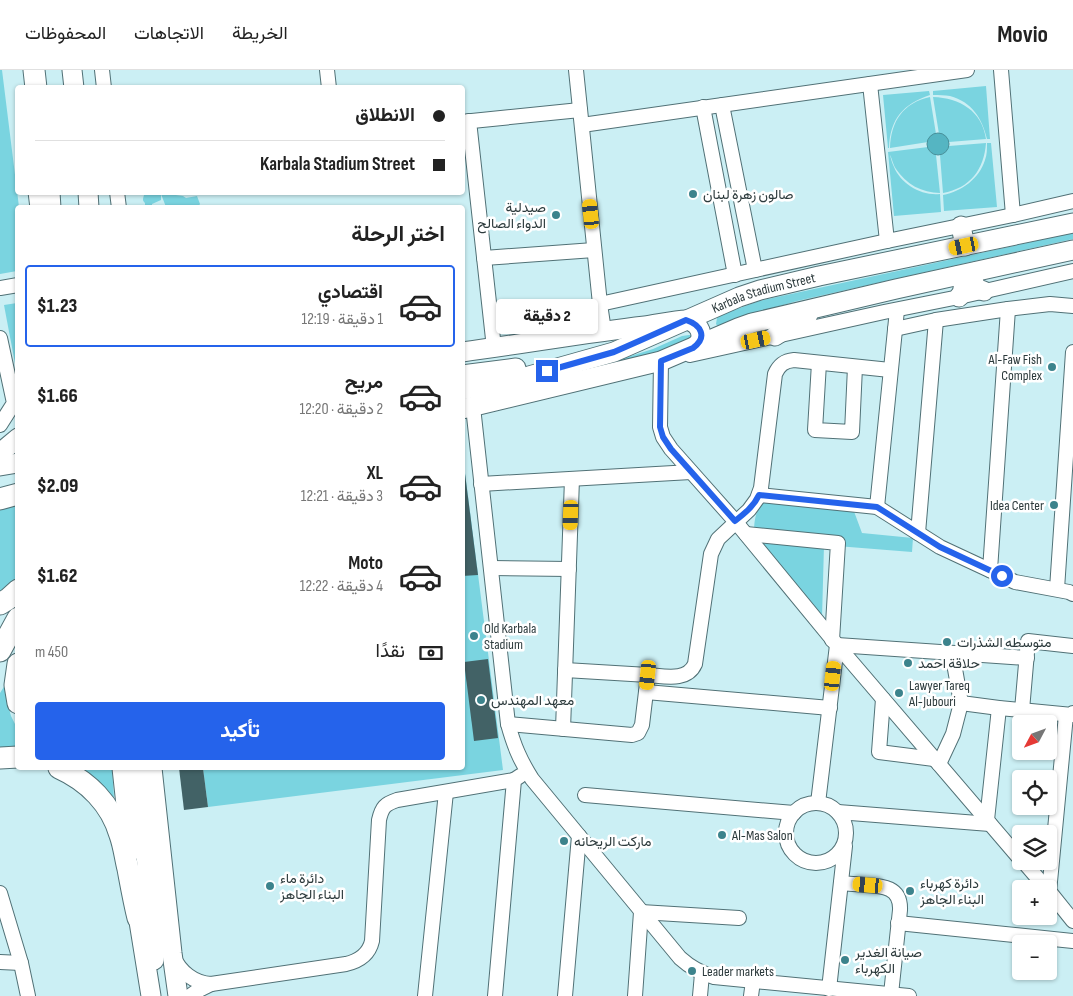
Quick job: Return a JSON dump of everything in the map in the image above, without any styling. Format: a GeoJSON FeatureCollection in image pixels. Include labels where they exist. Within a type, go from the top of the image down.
{"type":"FeatureCollection","features":[{"type":"Feature","properties":{"kind":"highway"},"geometry":{"type":"LineString","coordinates":[[34,70],[36,85]]}},
{"type":"Feature","properties":{"kind":"highway"},"geometry":{"type":"LineString","coordinates":[[49,70],[51,85]]}},
{"type":"Feature","properties":{"kind":"highway"},"geometry":{"type":"LineString","coordinates":[[0,498],[15,494]]}},
{"type":"Feature","properties":{"kind":"highway"},"geometry":{"type":"LineString","coordinates":[[0,604],[15,593]]}},
{"type":"Feature","properties":{"kind":"highway"},"geometry":{"type":"LineString","coordinates":[[0,651],[15,624]]}},
{"type":"Feature","properties":{"kind":"highway"},"geometry":{"type":"LineString","coordinates":[[0,679],[15,655]]}},
{"type":"Feature","properties":{"kind":"highway"},"geometry":{"type":"LineString","coordinates":[[0,758],[15,757]]}},
{"type":"Feature","properties":{"kind":"highway"},"geometry":{"type":"LineString","coordinates":[[63,770],[79,778],[92,788],[110,812],[120,834],[138,918]]}},
{"type":"Feature","properties":{"kind":"main road"},"geometry":{"type":"LineString","coordinates":[[24,70],[26,85]]}},
{"type":"Feature","properties":{"kind":"main road"},"geometry":{"type":"LineString","coordinates":[[72,70],[74,85]]}},
{"type":"Feature","properties":{"kind":"main road","name":"Karbala Stadium Street"},"geometry":{"type":"LineString","coordinates":[[465,389],[529,376],[614,352],[739,297],[769,288],[1073,223]]}},
{"type":"Feature","properties":{"kind":"main road"},"geometry":{"type":"LineString","coordinates":[[960,226],[964,246]]}},
{"type":"Feature","properties":{"kind":"main road","name":"Karbala Stadium Street"},"geometry":{"type":"LineString","coordinates":[[468,408],[661,361],[752,323],[1073,250]]}},
{"type":"Feature","properties":{"kind":"main road"},"geometry":{"type":"LineString","coordinates":[[959,297],[964,288],[962,281],[966,274],[980,290],[984,291]]}},
{"type":"Feature","properties":{"kind":"main road"},"geometry":{"type":"LineString","coordinates":[[722,335],[715,328],[713,317],[718,307],[723,304]]}},
{"type":"Feature","properties":{"kind":"main road"},"geometry":{"type":"LineString","coordinates":[[775,336],[821,307]]}},
{"type":"Feature","properties":{"kind":"main road"},"geometry":{"type":"LineString","coordinates":[[465,352],[686,320],[696,324],[700,329],[700,340],[693,348]]}},
{"type":"Feature","properties":{"kind":"main road"},"geometry":{"type":"LineString","coordinates":[[465,375],[536,366],[602,355]]}},
{"type":"Feature","properties":{"kind":"main road"},"geometry":{"type":"LineString","coordinates":[[0,453],[15,440]]}},
{"type":"Feature","properties":{"kind":"main road"},"geometry":{"type":"LineString","coordinates":[[0,466],[15,464]]}},
{"type":"Feature","properties":{"kind":"main road"},"geometry":{"type":"LineString","coordinates":[[122,770],[138,918],[152,996]]}},
{"type":"Feature","properties":{"kind":"main road"},"geometry":{"type":"LineString","coordinates":[[137,770],[154,933],[152,996]]}},
{"type":"Feature","properties":{"kind":"main road"},"geometry":{"type":"LineString","coordinates":[[152,770],[178,996]]}},
{"type":"Feature","properties":{"kind":"street"},"geometry":{"type":"LineString","coordinates":[[102,70],[104,85]]}},
{"type":"Feature","properties":{"kind":"street"},"geometry":{"type":"LineString","coordinates":[[328,70],[330,85]]}},
{"type":"Feature","properties":{"kind":"street"},"geometry":{"type":"LineString","coordinates":[[576,70],[604,331]]}},
{"type":"Feature","properties":{"kind":"street"},"geometry":{"type":"LineString","coordinates":[[582,125],[968,70]]}},
{"type":"Feature","properties":{"kind":"street"},"geometry":{"type":"LineString","coordinates":[[1002,70],[1013,215]]}},
{"type":"Feature","properties":{"kind":"street"},"geometry":{"type":"LineString","coordinates":[[870,84],[887,240]]}},
{"type":"Feature","properties":{"kind":"street"},"geometry":{"type":"LineString","coordinates":[[722,105],[755,270]]}},
{"type":"Feature","properties":{"kind":"street"},"geometry":{"type":"LineString","coordinates":[[703,108],[735,275]]}},
{"type":"Feature","properties":{"kind":"street"},"geometry":{"type":"LineString","coordinates":[[494,348],[466,122],[580,110]]}},
{"type":"Feature","properties":{"kind":"street"},"geometry":{"type":"LineString","coordinates":[[600,304],[1073,201]]}},
{"type":"Feature","properties":{"kind":"street"},"geometry":{"type":"LineString","coordinates":[[484,258],[594,250]]}},
{"type":"Feature","properties":{"kind":"street"},"geometry":{"type":"LineString","coordinates":[[1012,848],[883,699],[735,521],[671,449],[663,437],[660,427],[661,361],[1073,271]]}},
{"type":"Feature","properties":{"kind":"street"},"geometry":{"type":"LineString","coordinates":[[0,288],[15,286]]}},
{"type":"Feature","properties":{"kind":"street"},"geometry":{"type":"LineString","coordinates":[[894,330],[936,320],[1008,309],[1050,304],[1073,306]]}},
{"type":"Feature","properties":{"kind":"street"},"geometry":{"type":"LineString","coordinates":[[990,570],[1008,309]]}},
{"type":"Feature","properties":{"kind":"street"},"geometry":{"type":"LineString","coordinates":[[877,507],[897,310]]}},
{"type":"Feature","properties":{"kind":"street"},"geometry":{"type":"LineString","coordinates":[[918,533],[936,320]]}},
{"type":"Feature","properties":{"kind":"street"},"geometry":{"type":"LineString","coordinates":[[0,425],[14,403],[1,347]]}},
{"type":"Feature","properties":{"kind":"street"},"geometry":{"type":"LineString","coordinates":[[1057,589],[1073,352]]}},
{"type":"Feature","properties":{"kind":"street"},"geometry":{"type":"LineString","coordinates":[[565,670],[674,676],[687,674],[694,668],[697,660],[711,554],[718,539],[735,521],[749,510],[757,499],[761,488],[777,370],[782,364],[790,360],[890,370]]}},
{"type":"Feature","properties":{"kind":"street"},"geometry":{"type":"LineString","coordinates":[[819,363],[815,430],[852,432],[855,367]]}},
{"type":"Feature","properties":{"kind":"street"},"geometry":{"type":"LineString","coordinates":[[468,408],[481,484],[508,724],[513,744],[532,780],[641,912],[680,958],[691,968],[702,974],[714,977],[908,996]]}},
{"type":"Feature","properties":{"kind":"street"},"geometry":{"type":"LineString","coordinates":[[481,484],[691,472]]}},
{"type":"Feature","properties":{"kind":"street"},"geometry":{"type":"LineString","coordinates":[[563,729],[572,479]]}},
{"type":"Feature","properties":{"kind":"street"},"geometry":{"type":"LineString","coordinates":[[759,495],[877,507],[940,547],[1015,582],[1057,589],[1073,594]]}},
{"type":"Feature","properties":{"kind":"street"},"geometry":{"type":"LineString","coordinates":[[746,534],[838,542],[835,642],[830,708],[818,803]]}},
{"type":"Feature","properties":{"kind":"street"},"geometry":{"type":"LineString","coordinates":[[490,568],[569,569]]}},
{"type":"Feature","properties":{"kind":"street"},"geometry":{"type":"LineString","coordinates":[[1022,710],[1028,641],[1073,646]]}},
{"type":"Feature","properties":{"kind":"street"},"geometry":{"type":"LineString","coordinates":[[835,642],[1027,658]]}},
{"type":"Feature","properties":{"kind":"street"},"geometry":{"type":"LineString","coordinates":[[937,762],[953,734],[961,703],[955,669],[949,653]]}},
{"type":"Feature","properties":{"kind":"street"},"geometry":{"type":"LineString","coordinates":[[508,724],[635,735],[642,728],[648,675]]}},
{"type":"Feature","properties":{"kind":"street"},"geometry":{"type":"LineString","coordinates":[[646,692],[830,708]]}},
{"type":"Feature","properties":{"kind":"street"},"geometry":{"type":"LineString","coordinates":[[883,699],[879,752],[937,762]]}},
{"type":"Feature","properties":{"kind":"street"},"geometry":{"type":"LineString","coordinates":[[961,703],[1022,710],[1070,712],[1049,880]]}},
{"type":"Feature","properties":{"kind":"street"},"geometry":{"type":"LineString","coordinates":[[989,822],[999,708]]}},
{"type":"Feature","properties":{"kind":"street"},"geometry":{"type":"LineString","coordinates":[[190,996],[197,991],[212,990],[346,964],[359,959],[369,950],[372,941],[379,820],[382,809],[389,802],[514,780],[527,772]]}},
{"type":"Feature","properties":{"kind":"street"},"geometry":{"type":"LineString","coordinates":[[496,996],[514,780]]}},
{"type":"Feature","properties":{"kind":"street"},"geometry":{"type":"LineString","coordinates":[[425,996],[446,792]]}},
{"type":"Feature","properties":{"kind":"street"},"geometry":{"type":"LineString","coordinates":[[585,795],[794,813]]}},
{"type":"Feature","properties":{"kind":"street"},"geometry":{"type":"LineString","coordinates":[[829,989],[845,844],[846,832],[844,822],[838,812],[829,806],[818,803],[807,804],[790,818],[787,828],[787,839],[791,850],[799,858],[809,862],[820,863],[830,860],[839,853],[845,844]]}},
{"type":"Feature","properties":{"kind":"street"},"geometry":{"type":"LineString","coordinates":[[838,812],[989,822]]}},
{"type":"Feature","properties":{"kind":"street"},"geometry":{"type":"LineString","coordinates":[[565,996],[579,836]]}},
{"type":"Feature","properties":{"kind":"street"},"geometry":{"type":"LineString","coordinates":[[1030,870],[1039,880]]}},
{"type":"Feature","properties":{"kind":"street"},"geometry":{"type":"LineString","coordinates":[[840,883],[882,886],[892,891],[898,897],[900,905],[891,994]]}},
{"type":"Feature","properties":{"kind":"street"},"geometry":{"type":"LineString","coordinates":[[0,893],[21,963],[28,996]]}},
{"type":"Feature","properties":{"kind":"street"},"geometry":{"type":"LineString","coordinates":[[1057,902],[1073,921]]}},
{"type":"Feature","properties":{"kind":"street"},"geometry":{"type":"LineString","coordinates":[[641,912],[739,918]]}},
{"type":"Feature","properties":{"kind":"street"},"geometry":{"type":"LineString","coordinates":[[635,996],[641,912]]}},
{"type":"Feature","properties":{"kind":"street"},"geometry":{"type":"LineString","coordinates":[[898,923],[1073,941]]}},
{"type":"Feature","properties":{"kind":"street"},"geometry":{"type":"LineString","coordinates":[[172,953],[176,962],[188,975],[212,990]]}},
{"type":"Feature","properties":{"kind":"street"},"geometry":{"type":"LineString","coordinates":[[0,962],[21,963]]}},
{"type":"Feature","properties":{"kind":"street"},"geometry":{"type":"LineString","coordinates":[[700,996],[702,974]]}},
{"type":"Feature","properties":{"kind":"street"},"geometry":{"type":"LineString","coordinates":[[751,996],[752,981]]}},
{"type":"Feature","properties":{"kind":"shaded area"},"geometry":{"type":"Polygon","coordinates":[[[0,70],[2,70],[15,175],[15,195],[18,195],[19,205],[15,205],[15,271],[0,274],[0,70]]]}},
{"type":"Feature","properties":{"kind":"shaded area"},"geometry":{"type":"Polygon","coordinates":[[[986,86],[990,139],[987,139],[982,124],[975,112],[964,102],[950,96],[933,95],[933,91],[986,86]]]}},
{"type":"Feature","properties":{"kind":"shaded area"},"geometry":{"type":"Polygon","coordinates":[[[929,91],[930,95],[912,103],[900,114],[892,129],[888,148],[883,95],[929,91]]]}},
{"type":"Feature","properties":{"kind":"shaded area"},"geometry":{"type":"Polygon","coordinates":[[[930,97],[936,134],[928,142],[890,148],[893,129],[900,115],[912,104],[930,97]]]}},
{"type":"Feature","properties":{"kind":"shaded area"},"geometry":{"type":"Polygon","coordinates":[[[933,97],[952,100],[968,108],[980,121],[986,139],[949,142],[939,134],[933,97]]]}},
{"type":"Feature","properties":{"kind":"shaded area"},"geometry":{"type":"Polygon","coordinates":[[[938,133],[946,136],[949,144],[946,152],[938,155],[930,152],[927,144],[930,136],[938,133]]]}},
{"type":"Feature","properties":{"kind":"shaded area"},"geometry":{"type":"Polygon","coordinates":[[[986,143],[982,162],[974,176],[961,187],[943,193],[940,155],[949,146],[986,143]]]}},
{"type":"Feature","properties":{"kind":"shaded area"},"geometry":{"type":"Polygon","coordinates":[[[987,143],[991,143],[997,207],[944,211],[943,195],[957,191],[979,173],[987,154],[987,143]]]}},
{"type":"Feature","properties":{"kind":"shaded area"},"geometry":{"type":"Polygon","coordinates":[[[928,147],[930,152],[936,155],[940,193],[933,193],[915,187],[896,169],[890,155],[893,164],[897,173],[901,179],[912,188],[926,193],[940,194],[941,212],[894,216],[888,152],[928,147]]]}},
{"type":"Feature","properties":{"kind":"shaded area"},"geometry":{"type":"Polygon","coordinates":[[[144,195],[161,195],[161,200],[152,205],[145,205],[144,195]]]}},
{"type":"Feature","properties":{"kind":"shaded area"},"geometry":{"type":"Polygon","coordinates":[[[161,195],[176,195],[186,198],[197,196],[200,204],[199,205],[165,205],[161,195]]]}},
{"type":"Feature","properties":{"kind":"shaded area"},"geometry":{"type":"Polygon","coordinates":[[[1073,233],[1073,239],[797,301],[766,310],[719,328],[716,324],[717,318],[721,315],[759,301],[1073,233]]]}},
{"type":"Feature","properties":{"kind":"shaded area"},"geometry":{"type":"Polygon","coordinates":[[[15,303],[15,363],[4,305],[15,303]]]}},
{"type":"Feature","properties":{"kind":"shaded area"},"geometry":{"type":"Polygon","coordinates":[[[694,335],[693,345],[586,370],[653,349],[682,336],[694,335]]]}},
{"type":"Feature","properties":{"kind":"shaded area","name":"Old Karbala Stadium"},"geometry":{"type":"Polygon","coordinates":[[[465,473],[503,770],[208,807],[203,770],[465,770],[465,473]]]}},
{"type":"Feature","properties":{"kind":"shaded area"},"geometry":{"type":"Polygon","coordinates":[[[763,499],[852,506],[862,533],[913,538],[912,552],[824,545],[822,618],[754,540],[755,519],[763,499]]]}},
{"type":"Feature","properties":{"kind":"shaded area"},"geometry":{"type":"Polygon","coordinates":[[[15,502],[15,579],[11,586],[0,595],[0,507],[15,502]]]}},
{"type":"Feature","properties":{"kind":"shaded area"},"geometry":{"type":"Polygon","coordinates":[[[7,682],[8,705],[15,724],[15,750],[0,749],[0,693],[7,682]]]}},
{"type":"Feature","properties":{"kind":"shaded area"},"geometry":{"type":"Polygon","coordinates":[[[82,770],[112,770],[114,798],[111,798],[82,770]]]}},
{"type":"Feature","properties":{"kind":"building"},"geometry":{"type":"Polygon","coordinates":[[[465,474],[478,575],[465,576],[465,474]]]}},
{"type":"Feature","properties":{"kind":"building","name":"معهد المهندس"},"geometry":{"type":"Polygon","coordinates":[[[488,659],[498,738],[474,741],[465,662],[488,659]]]}},
{"type":"Feature","properties":{"kind":"building"},"geometry":{"type":"Polygon","coordinates":[[[179,770],[203,770],[208,807],[184,810],[179,770]]]}},
{"type":"Feature","properties":{"kind":"place","name":"صالون زهرة لبنان"},"geometry":{"type":"Point","coordinates":[693,194]}},
{"type":"Feature","properties":{"kind":"place","name":"صيدلية الدواء الصالح"},"geometry":{"type":"Point","coordinates":[556,215]}},
{"type":"Feature","properties":{"kind":"place","name":"Al-Faw Fish Complex"},"geometry":{"type":"Point","coordinates":[1052,367]}},
{"type":"Feature","properties":{"kind":"place","name":"Idea Center"},"geometry":{"type":"Point","coordinates":[1054,505]}},
{"type":"Feature","properties":{"kind":"place","name":"Old Karbala Stadium"},"geometry":{"type":"Point","coordinates":[474,636]}},
{"type":"Feature","properties":{"kind":"place","name":"متوسطه الشذرات"},"geometry":{"type":"Point","coordinates":[947,642]}},
{"type":"Feature","properties":{"kind":"place","name":"حلاقة احمد"},"geometry":{"type":"Point","coordinates":[908,663]}},
{"type":"Feature","properties":{"kind":"place","name":"Lawyer Tareq Al-Jubouri"},"geometry":{"type":"Point","coordinates":[899,693]}},
{"type":"Feature","properties":{"kind":"place","name":"معهد المهندس"},"geometry":{"type":"Point","coordinates":[481,700]}},
{"type":"Feature","properties":{"kind":"place","name":"Al-Mas Salon"},"geometry":{"type":"Point","coordinates":[722,835]}},
{"type":"Feature","properties":{"kind":"place","name":"ماركت الريحانه"},"geometry":{"type":"Point","coordinates":[564,841]}},
{"type":"Feature","properties":{"kind":"place","name":"دائرة ماء البناء الجاهز"},"geometry":{"type":"Point","coordinates":[270,886]}},
{"type":"Feature","properties":{"kind":"place","name":"دائرة كهرباء البناء الجاهز"},"geometry":{"type":"Point","coordinates":[910,891]}},
{"type":"Feature","properties":{"kind":"place","name":"صيانة الغدير الكهرباء"},"geometry":{"type":"Point","coordinates":[845,960]}},
{"type":"Feature","properties":{"kind":"place","name":"Leader markets"},"geometry":{"type":"Point","coordinates":[692,971]}},
{"type":"Feature","properties":{"kind":"route"},"geometry":{"type":"LineString","coordinates":[[547,371],[614,352],[686,320],[696,324],[701,334],[697,345],[661,361],[660,427],[663,437],[671,449],[735,521],[749,510],[759,495],[877,507],[940,547],[1002,576]]}}]}
